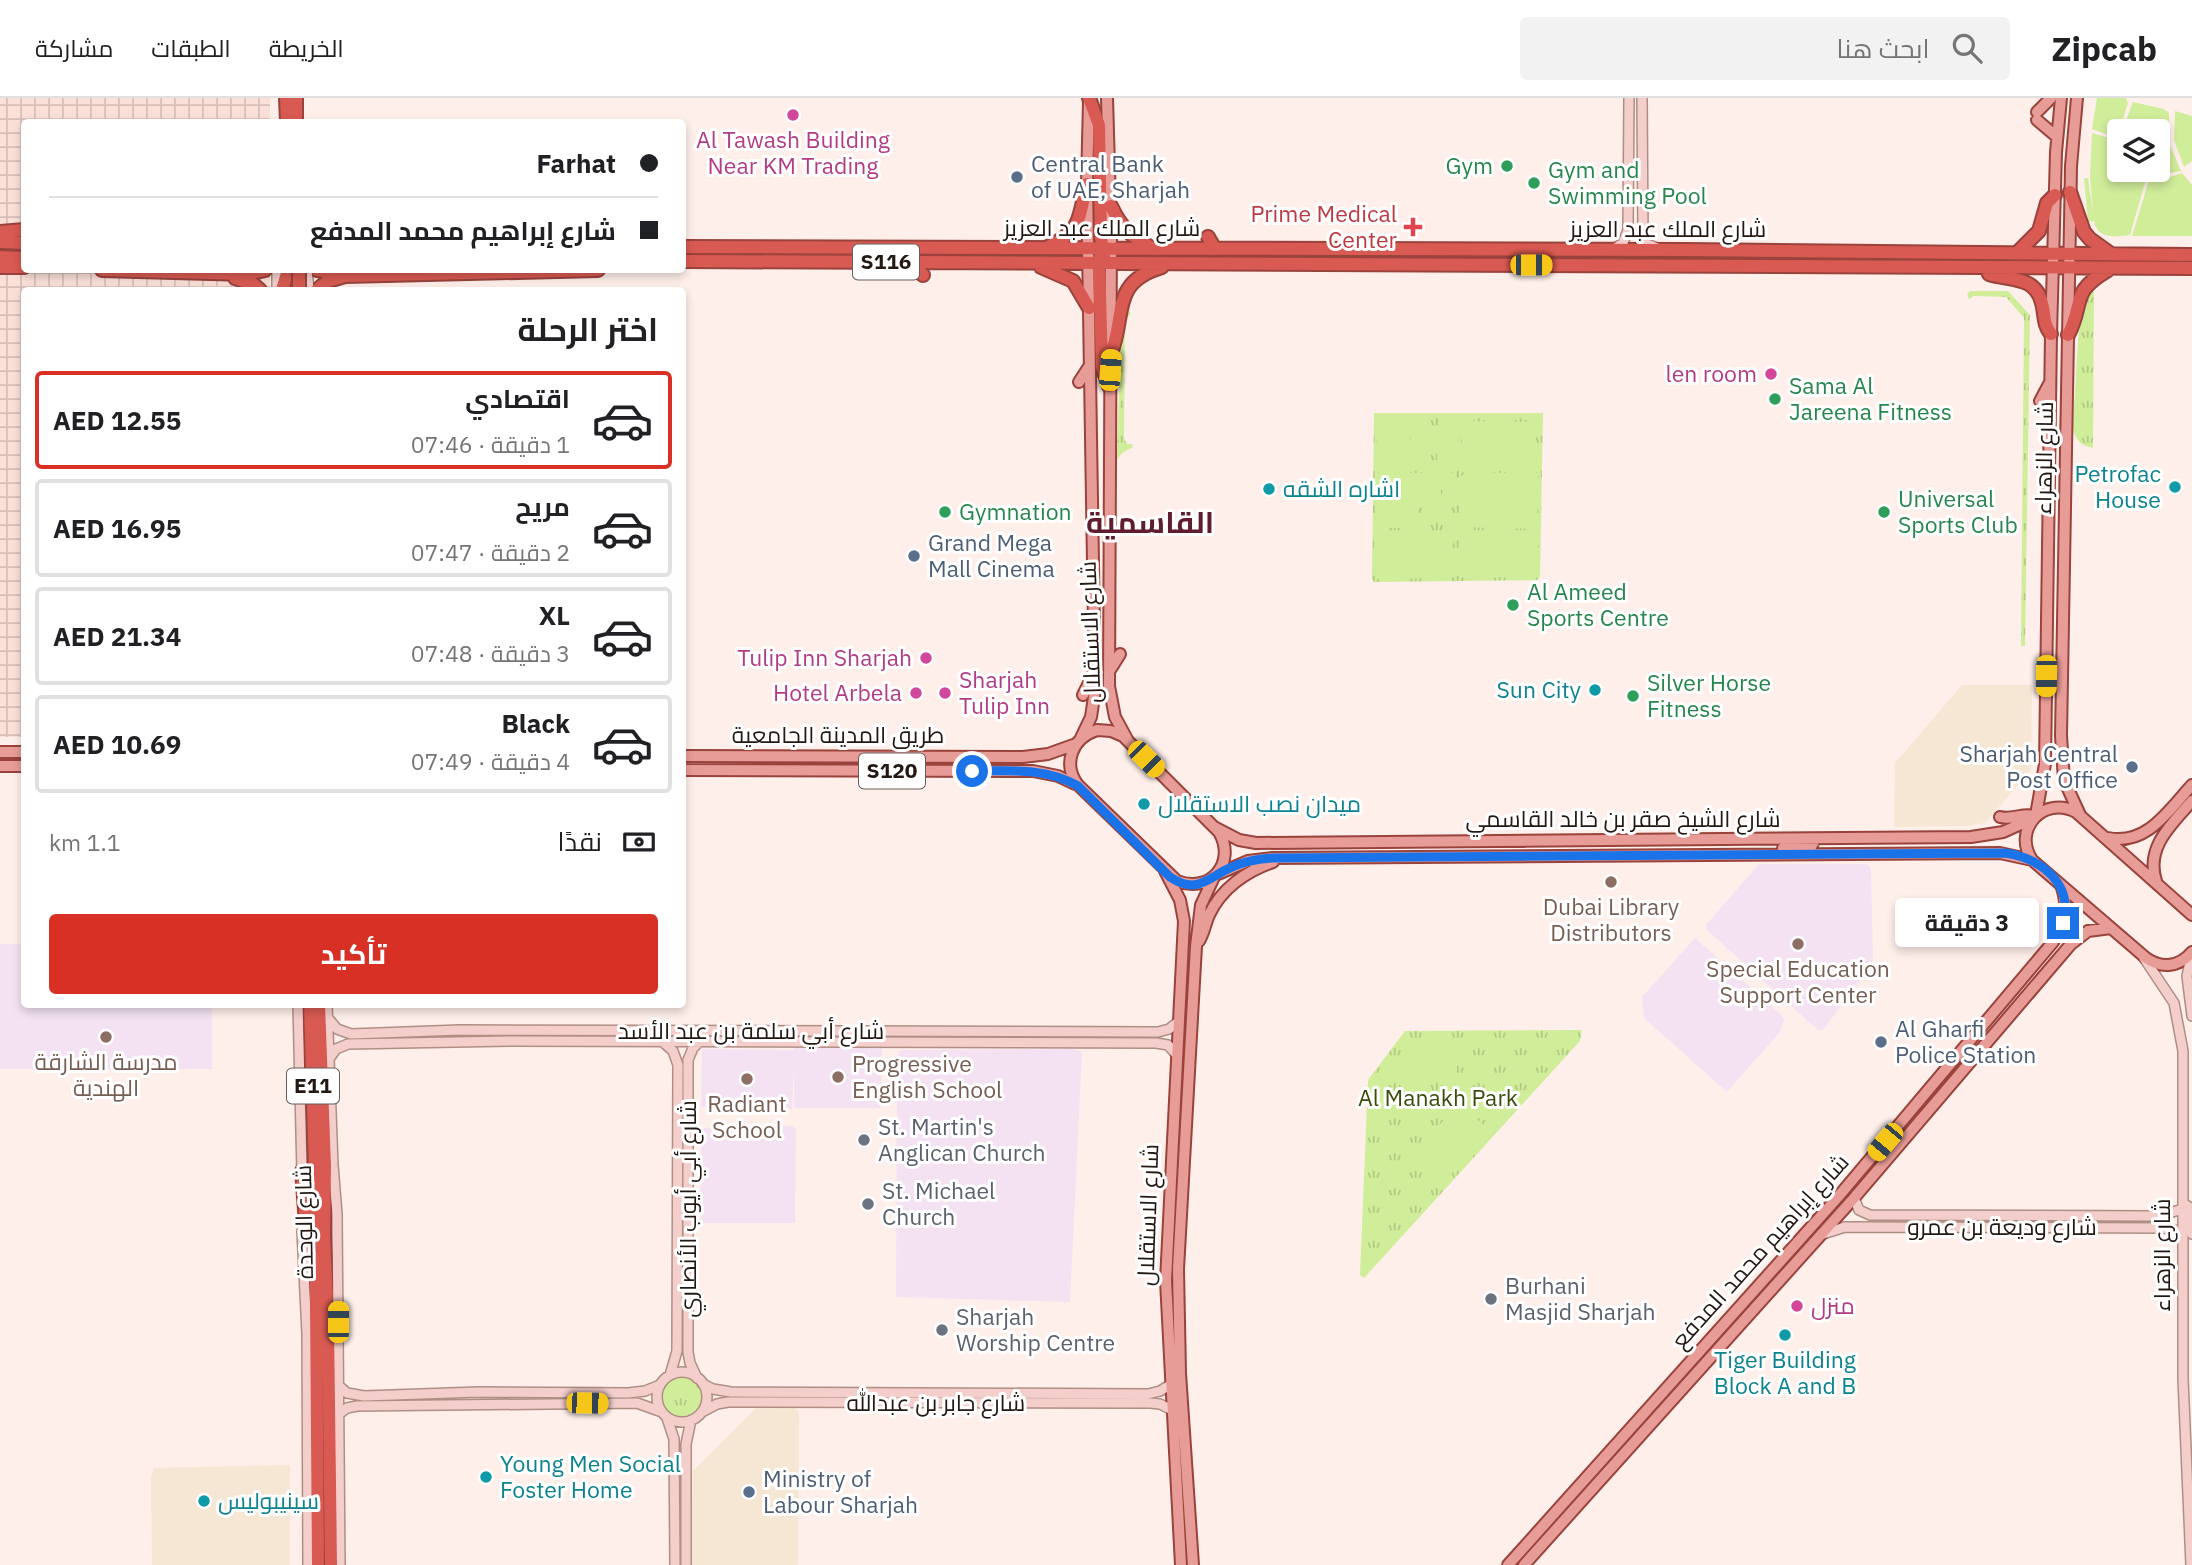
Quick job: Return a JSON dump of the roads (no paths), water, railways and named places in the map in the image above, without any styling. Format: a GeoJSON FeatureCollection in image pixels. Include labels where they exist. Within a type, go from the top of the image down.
{"type":"FeatureCollection","features":[{"type":"Feature","properties":{"kind":"highway"},"geometry":{"type":"LineString","coordinates":[[286,98],[287,119]]}},
{"type":"Feature","properties":{"kind":"highway"},"geometry":{"type":"LineString","coordinates":[[296,98],[296,119]]}},
{"type":"Feature","properties":{"kind":"highway"},"geometry":{"type":"LineString","coordinates":[[1089,98],[1099,125],[1102,366],[1109,386]]}},
{"type":"Feature","properties":{"kind":"highway"},"geometry":{"type":"LineString","coordinates":[[1046,248],[1074,230],[1087,184]]}},
{"type":"Feature","properties":{"kind":"highway"},"geometry":{"type":"LineString","coordinates":[[2070,192],[2084,232],[2111,254]]}},
{"type":"Feature","properties":{"kind":"highway"},"geometry":{"type":"LineString","coordinates":[[2018,253],[2039,231],[2047,203],[2055,195]]}},
{"type":"Feature","properties":{"kind":"highway"},"geometry":{"type":"LineString","coordinates":[[1111,206],[1127,232],[1153,250]]}},
{"type":"Feature","properties":{"kind":"highway"},"geometry":{"type":"LineString","coordinates":[[0,232],[21,230]]}},
{"type":"Feature","properties":{"kind":"highway"},"geometry":{"type":"LineString","coordinates":[[1011,237],[1024,248]]}},
{"type":"Feature","properties":{"kind":"highway"},"geometry":{"type":"LineString","coordinates":[[1208,237],[1215,249]]}},
{"type":"Feature","properties":{"kind":"highway"},"geometry":{"type":"LineString","coordinates":[[1308,249],[1320,237]]}},
{"type":"Feature","properties":{"kind":"highway"},"geometry":{"type":"LineString","coordinates":[[1430,249],[1441,238]]}},
{"type":"Feature","properties":{"kind":"highway"},"geometry":{"type":"LineString","coordinates":[[1708,239],[1718,250]]}},
{"type":"Feature","properties":{"kind":"highway"},"geometry":{"type":"LineString","coordinates":[[1783,251],[1793,240]]}},
{"type":"Feature","properties":{"kind":"highway"},"geometry":{"type":"LineString","coordinates":[[1888,240],[1898,251]]}},
{"type":"Feature","properties":{"kind":"highway"},"geometry":{"type":"LineString","coordinates":[[0,242],[21,243]]}},
{"type":"Feature","properties":{"kind":"highway","name":"شارع الملك عبد العزيز"},"geometry":{"type":"LineString","coordinates":[[686,247],[1153,250],[1430,249],[1559,244],[1609,251],[1665,252],[1898,251],[2192,255]]}},
{"type":"Feature","properties":{"kind":"highway"},"geometry":{"type":"LineString","coordinates":[[0,257],[21,258]]}},
{"type":"Feature","properties":{"kind":"highway","name":"شارع الملك عبد العزيز"},"geometry":{"type":"LineString","coordinates":[[686,261],[1175,264],[1473,270],[1558,266],[1774,267],[1906,272],[1980,268],[2192,268]]}},
{"type":"Feature","properties":{"kind":"highway"},"geometry":{"type":"LineString","coordinates":[[910,262],[923,275]]}},
{"type":"Feature","properties":{"kind":"highway"},"geometry":{"type":"LineString","coordinates":[[1027,263],[1068,277],[1078,288],[1089,309]]}},
{"type":"Feature","properties":{"kind":"highway"},"geometry":{"type":"LineString","coordinates":[[1111,353],[1116,340],[1119,306],[1126,293],[1145,274],[1175,264]]}},
{"type":"Feature","properties":{"kind":"highway"},"geometry":{"type":"LineString","coordinates":[[1558,266],[1568,275]]}},
{"type":"Feature","properties":{"kind":"highway"},"geometry":{"type":"LineString","coordinates":[[1677,275],[1688,266]]}},
{"type":"Feature","properties":{"kind":"highway"},"geometry":{"type":"LineString","coordinates":[[0,267],[21,267]]}},
{"type":"Feature","properties":{"kind":"highway"},"geometry":{"type":"LineString","coordinates":[[1774,267],[1785,276]]}},
{"type":"Feature","properties":{"kind":"highway"},"geometry":{"type":"LineString","coordinates":[[1980,268],[1992,275],[2018,278],[2030,285],[2039,296],[2045,324],[2051,334]]}},
{"type":"Feature","properties":{"kind":"highway"},"geometry":{"type":"LineString","coordinates":[[2068,335],[2083,289],[2110,269]]}},
{"type":"Feature","properties":{"kind":"highway"},"geometry":{"type":"LineString","coordinates":[[192,273],[256,273]]}},
{"type":"Feature","properties":{"kind":"highway"},"geometry":{"type":"LineString","coordinates":[[331,273],[345,276]]}},
{"type":"Feature","properties":{"kind":"highway"},"geometry":{"type":"LineString","coordinates":[[321,287],[332,278],[345,276],[472,273]]}},
{"type":"Feature","properties":{"kind":"highway"},"geometry":{"type":"LineString","coordinates":[[222,274],[256,287]]}},
{"type":"Feature","properties":{"kind":"highway","name":"شارع الوحدة"},"geometry":{"type":"LineString","coordinates":[[310,1008],[324,1167],[315,1301],[318,1565]]}},
{"type":"Feature","properties":{"kind":"highway","name":"شارع الوحدة"},"geometry":{"type":"LineString","coordinates":[[320,1008],[324,1236],[335,1466],[331,1565]]}},
{"type":"Feature","properties":{"kind":"highway"},"geometry":{"type":"LineString","coordinates":[[302,1171],[315,1301]]}},
{"type":"Feature","properties":{"kind":"main road","name":"شارع الاستقلال"},"geometry":{"type":"LineString","coordinates":[[1089,98],[1087,184],[1101,249],[1111,353],[1109,673],[1111,705],[1118,725],[1128,741]]}},
{"type":"Feature","properties":{"kind":"main road","name":"شارع الاستقلال"},"geometry":{"type":"LineString","coordinates":[[1101,249],[1111,206],[1107,98]]}},
{"type":"Feature","properties":{"kind":"main road"},"geometry":{"type":"LineString","coordinates":[[2051,98],[2037,116],[2057,137]]}},
{"type":"Feature","properties":{"kind":"main road","name":"شارع الزهراء"},"geometry":{"type":"LineString","coordinates":[[2032,860],[2025,840],[2026,829],[2034,817],[2045,764],[2051,334],[2057,137],[2061,98]]}},
{"type":"Feature","properties":{"kind":"main road","name":"شارع الزهراء"},"geometry":{"type":"LineString","coordinates":[[2077,98],[2070,192],[2061,747],[2065,786],[2080,815]]}},
{"type":"Feature","properties":{"kind":"main road"},"geometry":{"type":"LineString","coordinates":[[1078,166],[1087,184]]}},
{"type":"Feature","properties":{"kind":"main road","name":"شارع الاستقلال"},"geometry":{"type":"LineString","coordinates":[[1078,786],[1071,774],[1070,762],[1092,710],[1094,672],[1089,549],[1089,309],[1101,264]]}},
{"type":"Feature","properties":{"kind":"main road"},"geometry":{"type":"LineString","coordinates":[[1079,382],[1090,365]]}},
{"type":"Feature","properties":{"kind":"main road"},"geometry":{"type":"LineString","coordinates":[[2040,401],[2051,382]]}},
{"type":"Feature","properties":{"kind":"main road"},"geometry":{"type":"LineString","coordinates":[[1109,533],[1119,520]]}},
{"type":"Feature","properties":{"kind":"main road"},"geometry":{"type":"LineString","coordinates":[[2038,605],[2047,619]]}},
{"type":"Feature","properties":{"kind":"main road"},"geometry":{"type":"LineString","coordinates":[[1083,612],[1094,622]]}},
{"type":"Feature","properties":{"kind":"main road"},"geometry":{"type":"LineString","coordinates":[[1109,673],[1119,654]]}},
{"type":"Feature","properties":{"kind":"main road"},"geometry":{"type":"LineString","coordinates":[[1083,695],[1094,672]]}},
{"type":"Feature","properties":{"kind":"main road","name":"طريق المدينة الجامعية"},"geometry":{"type":"LineString","coordinates":[[686,756],[1032,757],[1056,752],[1078,742],[1091,732],[1104,730],[1117,733],[1128,741]]}},
{"type":"Feature","properties":{"kind":"main road"},"geometry":{"type":"LineString","coordinates":[[1128,741],[1214,827]]}},
{"type":"Feature","properties":{"kind":"main road"},"geometry":{"type":"LineString","coordinates":[[0,752],[21,752]]}},
{"type":"Feature","properties":{"kind":"main road"},"geometry":{"type":"LineString","coordinates":[[0,766],[21,766]]}},
{"type":"Feature","properties":{"kind":"main road","name":"طريق المدينة الجامعية"},"geometry":{"type":"LineString","coordinates":[[686,770],[1033,771],[1058,776],[1078,786]]}},
{"type":"Feature","properties":{"kind":"main road"},"geometry":{"type":"LineString","coordinates":[[2105,837],[2123,839],[2146,832],[2192,785]]}},
{"type":"Feature","properties":{"kind":"main road"},"geometry":{"type":"LineString","coordinates":[[1078,786],[1165,871]]}},
{"type":"Feature","properties":{"kind":"main road"},"geometry":{"type":"LineString","coordinates":[[2157,883],[2153,867],[2157,845],[2192,801]]}},
{"type":"Feature","properties":{"kind":"main road"},"geometry":{"type":"LineString","coordinates":[[2000,817],[2034,817],[2046,809],[2070,809],[2191,913]]}},
{"type":"Feature","properties":{"kind":"main road","name":"شارع الشيخ صقر بن خالد القاسمي"},"geometry":{"type":"LineString","coordinates":[[1214,827],[1239,840],[1256,843],[1815,839],[1971,837],[2003,832],[2034,817]]}},
{"type":"Feature","properties":{"kind":"main road","name":"شارع الاستقلال"},"geometry":{"type":"LineString","coordinates":[[1194,1565],[1181,1386],[1179,1217],[1196,946],[1201,905],[1225,860],[1225,845],[1214,827]]}},
{"type":"Feature","properties":{"kind":"main road"},"geometry":{"type":"LineString","coordinates":[[1764,855],[1779,848],[1811,847],[1815,839]]}},
{"type":"Feature","properties":{"kind":"main road"},"geometry":{"type":"LineString","coordinates":[[1344,858],[1347,851],[1363,848],[1371,841]]}},
{"type":"Feature","properties":{"kind":"main road","name":"شارع الشيخ صقر بن خالد القاسمي"},"geometry":{"type":"LineString","coordinates":[[1165,871],[1177,881],[1192,885],[1207,882],[1216,875],[1248,862],[1282,858],[2000,853],[2032,860]]}},
{"type":"Feature","properties":{"kind":"main road"},"geometry":{"type":"LineString","coordinates":[[1196,946],[1212,910],[1229,888],[1251,871],[1282,858]]}},
{"type":"Feature","properties":{"kind":"main road"},"geometry":{"type":"LineString","coordinates":[[2032,860],[2155,964],[2165,966],[2180,962],[2192,952]]}},
{"type":"Feature","properties":{"kind":"main road","name":"شارع الاستقلال"},"geometry":{"type":"LineString","coordinates":[[1165,871],[1184,914],[1166,1273],[1181,1565]]}},
{"type":"Feature","properties":{"kind":"main road","name":"شارع إبراهيم محمد المدفع"},"geometry":{"type":"LineString","coordinates":[[1508,1565],[1838,1197],[2053,942],[2065,915],[2066,900],[2061,885]]}},
{"type":"Feature","properties":{"kind":"main road","name":"شارع إبراهيم محمد المدفع"},"geometry":{"type":"LineString","coordinates":[[1524,1565],[1854,1198],[2071,944],[2088,931],[2111,928]]}},
{"type":"Feature","properties":{"kind":"main road"},"geometry":{"type":"LineString","coordinates":[[1178,1022],[1183,1022],[1185,1026],[1185,1041],[1189,1051]]}},
{"type":"Feature","properties":{"kind":"main road"},"geometry":{"type":"LineString","coordinates":[[1900,1143],[1903,1133],[1922,1108],[1922,1105],[1917,1104]]}},
{"type":"Feature","properties":{"kind":"street"},"geometry":{"type":"LineString","coordinates":[[1609,251],[1626,239],[1630,203],[1629,98]]}},
{"type":"Feature","properties":{"kind":"street"},"geometry":{"type":"LineString","coordinates":[[1642,98],[1644,241],[1665,252]]}},
{"type":"Feature","properties":{"kind":"street"},"geometry":{"type":"LineString","coordinates":[[1630,203],[1633,223],[1639,226],[1643,223]]}},
{"type":"Feature","properties":{"kind":"street"},"geometry":{"type":"LineString","coordinates":[[2192,952],[2186,976],[2192,1013]]}},
{"type":"Feature","properties":{"kind":"street","name":"شارع الزهراء"},"geometry":{"type":"LineString","coordinates":[[2142,955],[2172,997],[2183,1051],[2183,1206],[2187,1235],[2183,1379],[2191,1565]]}},
{"type":"Feature","properties":{"kind":"street"},"geometry":{"type":"LineString","coordinates":[[298,1008],[301,1209],[307,1334],[308,1565]]}},
{"type":"Feature","properties":{"kind":"street"},"geometry":{"type":"LineString","coordinates":[[327,1008],[329,1059],[324,1167],[337,1214],[339,1414],[335,1466],[342,1564]]}},
{"type":"Feature","properties":{"kind":"street","name":"شارع أبي سلمة بن عبد الأسد"},"geometry":{"type":"LineString","coordinates":[[328,1018],[337,1029],[351,1034],[1162,1032],[1178,1022]]}},
{"type":"Feature","properties":{"kind":"street"},"geometry":{"type":"LineString","coordinates":[[398,1043],[402,1036],[414,1032]]}},
{"type":"Feature","properties":{"kind":"street"},"geometry":{"type":"LineString","coordinates":[[1110,1042],[1118,1038],[1120,1032]]}},
{"type":"Feature","properties":{"kind":"street","name":"شارع أبي سلمة بن عبد الأسد"},"geometry":{"type":"LineString","coordinates":[[329,1059],[336,1049],[348,1044],[699,1041],[1160,1043],[1177,1054]]}},
{"type":"Feature","properties":{"kind":"street","name":"شارع أبي أيوب الأنصاري"},"geometry":{"type":"LineString","coordinates":[[699,1041],[688,1060],[688,1352],[690,1363],[700,1381]]}},
{"type":"Feature","properties":{"kind":"street","name":"شارع أبي أيوب الأنصاري"},"geometry":{"type":"LineString","coordinates":[[661,1042],[670,1047],[677,1060],[677,1346],[670,1375]]}},
{"type":"Feature","properties":{"kind":"street"},"geometry":{"type":"LineString","coordinates":[[678,1106],[684,1112],[684,1131],[688,1143]]}},
{"type":"Feature","properties":{"kind":"street","name":"شارع وديعة بن عمرو"},"geometry":{"type":"LineString","coordinates":[[1854,1198],[1857,1207],[1867,1214],[2163,1216],[2183,1206]]}},
{"type":"Feature","properties":{"kind":"street"},"geometry":{"type":"LineString","coordinates":[[1898,1227],[1900,1220],[1916,1219],[1924,1214]]}},
{"type":"Feature","properties":{"kind":"street"},"geometry":{"type":"LineString","coordinates":[[2098,1228],[2112,1224],[2136,1223],[2141,1216]]}},
{"type":"Feature","properties":{"kind":"street","name":"شارع وديعة بن عمرو"},"geometry":{"type":"LineString","coordinates":[[1821,1234],[1841,1227],[1898,1227],[2164,1228],[2187,1235]]}},
{"type":"Feature","properties":{"kind":"street"},"geometry":{"type":"LineString","coordinates":[[338,1385],[352,1395],[478,1392],[634,1393],[660,1385],[670,1375],[687,1373],[700,1381],[706,1401],[702,1412],[691,1420],[678,1422],[636,1403],[372,1406],[352,1407],[339,1414]]}},
{"type":"Feature","properties":{"kind":"street","name":"شارع جابر بن عبدالله"},"geometry":{"type":"LineString","coordinates":[[700,1381],[719,1391],[731,1392],[1152,1393],[1170,1385]]}},
{"type":"Feature","properties":{"kind":"street"},"geometry":{"type":"LineString","coordinates":[[660,1385],[657,1396],[674,1439],[675,1565]]}},
{"type":"Feature","properties":{"kind":"street"},"geometry":{"type":"LineString","coordinates":[[1090,1404],[1105,1399],[1106,1393]]}},
{"type":"Feature","properties":{"kind":"street"},"geometry":{"type":"LineString","coordinates":[[372,1406],[370,1403],[373,1399],[397,1395]]}},
{"type":"Feature","properties":{"kind":"street","name":"شارع جابر بن عبدالله"},"geometry":{"type":"LineString","coordinates":[[702,1412],[728,1402],[1155,1403],[1172,1410]]}},
{"type":"Feature","properties":{"kind":"street"},"geometry":{"type":"LineString","coordinates":[[686,1565],[686,1444],[691,1420]]}},
{"type":"Feature","properties":{"kind":"place","name":"Al Tawash Building Near KM Trading"},"geometry":{"type":"Point","coordinates":[793,115]}},
{"type":"Feature","properties":{"kind":"place","name":"Gym"},"geometry":{"type":"Point","coordinates":[1507,166]}},
{"type":"Feature","properties":{"kind":"place","name":"Central Bank of UAE, Sharjah"},"geometry":{"type":"Point","coordinates":[1017,177]}},
{"type":"Feature","properties":{"kind":"place","name":"Gym and Swimming Pool"},"geometry":{"type":"Point","coordinates":[1534,183]}},
{"type":"Feature","properties":{"kind":"place","name":"Prime Medical Center"},"geometry":{"type":"Point","coordinates":[1413,227]}},
{"type":"Feature","properties":{"kind":"place","name":"len room"},"geometry":{"type":"Point","coordinates":[1771,374]}},
{"type":"Feature","properties":{"kind":"place","name":"Sama Al Jareena Fitness"},"geometry":{"type":"Point","coordinates":[1775,399]}},
{"type":"Feature","properties":{"kind":"place","name":"Petrofac House"},"geometry":{"type":"Point","coordinates":[2175,487]}},
{"type":"Feature","properties":{"kind":"place","name":"اشاره الشقه"},"geometry":{"type":"Point","coordinates":[1269,489]}},
{"type":"Feature","properties":{"kind":"place","name":"Gymnation"},"geometry":{"type":"Point","coordinates":[945,512]}},
{"type":"Feature","properties":{"kind":"place","name":"Universal Sports Club"},"geometry":{"type":"Point","coordinates":[1884,512]}},
{"type":"Feature","properties":{"kind":"place","name":"Grand Mega Mall Cinema"},"geometry":{"type":"Point","coordinates":[914,556]}},
{"type":"Feature","properties":{"kind":"place","name":"Al Ameed Sports Centre"},"geometry":{"type":"Point","coordinates":[1513,605]}},
{"type":"Feature","properties":{"kind":"place","name":"Tulip Inn Sharjah"},"geometry":{"type":"Point","coordinates":[926,658]}},
{"type":"Feature","properties":{"kind":"place","name":"Sun City"},"geometry":{"type":"Point","coordinates":[1595,690]}},
{"type":"Feature","properties":{"kind":"place","name":"Hotel Arbela"},"geometry":{"type":"Point","coordinates":[916,693]}},
{"type":"Feature","properties":{"kind":"place","name":"Sharjah Tulip Inn"},"geometry":{"type":"Point","coordinates":[945,693]}},
{"type":"Feature","properties":{"kind":"place","name":"Silver Horse Fitness"},"geometry":{"type":"Point","coordinates":[1633,696]}},
{"type":"Feature","properties":{"kind":"place","name":"Sharjah Central Post Office"},"geometry":{"type":"Point","coordinates":[2132,767]}},
{"type":"Feature","properties":{"kind":"place","name":"ميدان نصب الاستقلال"},"geometry":{"type":"Point","coordinates":[1144,804]}},
{"type":"Feature","properties":{"kind":"place","name":"Dubai Library Distributors"},"geometry":{"type":"Point","coordinates":[1611,882]}},
{"type":"Feature","properties":{"kind":"place","name":"Special Education Support Center"},"geometry":{"type":"Point","coordinates":[1798,944]}},
{"type":"Feature","properties":{"kind":"place","name":"مدرسة الشارقة الهندية"},"geometry":{"type":"Point","coordinates":[106,1037]}},
{"type":"Feature","properties":{"kind":"place","name":"Al Gharfi Police Station"},"geometry":{"type":"Point","coordinates":[1881,1042]}},
{"type":"Feature","properties":{"kind":"place","name":"Progressive English School"},"geometry":{"type":"Point","coordinates":[838,1077]}},
{"type":"Feature","properties":{"kind":"place","name":"Radiant School"},"geometry":{"type":"Point","coordinates":[747,1079]}},
{"type":"Feature","properties":{"kind":"place","name":"St. Martin's Anglican Church"},"geometry":{"type":"Point","coordinates":[864,1140]}},
{"type":"Feature","properties":{"kind":"place","name":"St. Michael Church"},"geometry":{"type":"Point","coordinates":[868,1204]}},
{"type":"Feature","properties":{"kind":"place","name":"Burhani Masjid Sharjah"},"geometry":{"type":"Point","coordinates":[1491,1299]}},
{"type":"Feature","properties":{"kind":"place","name":"منزل"},"geometry":{"type":"Point","coordinates":[1797,1306]}},
{"type":"Feature","properties":{"kind":"place","name":"Sharjah Worship Centre"},"geometry":{"type":"Point","coordinates":[942,1330]}},
{"type":"Feature","properties":{"kind":"place","name":"Tiger Building Block A and B"},"geometry":{"type":"Point","coordinates":[1785,1335]}},
{"type":"Feature","properties":{"kind":"place","name":"Young Men Social Foster Home"},"geometry":{"type":"Point","coordinates":[486,1477]}},
{"type":"Feature","properties":{"kind":"place","name":"Ministry of Labour Sharjah"},"geometry":{"type":"Point","coordinates":[749,1492]}},
{"type":"Feature","properties":{"kind":"place","name":"سينيبوليس"},"geometry":{"type":"Point","coordinates":[204,1501]}},
{"type":"Feature","properties":{"kind":"district","name":"القاسمية"},"geometry":{"type":"Point","coordinates":[1150,523]}},
{"type":"Feature","properties":{"kind":"park label","name":"Al Manakh Park"},"geometry":{"type":"Point","coordinates":[1438,1098]}}]}
